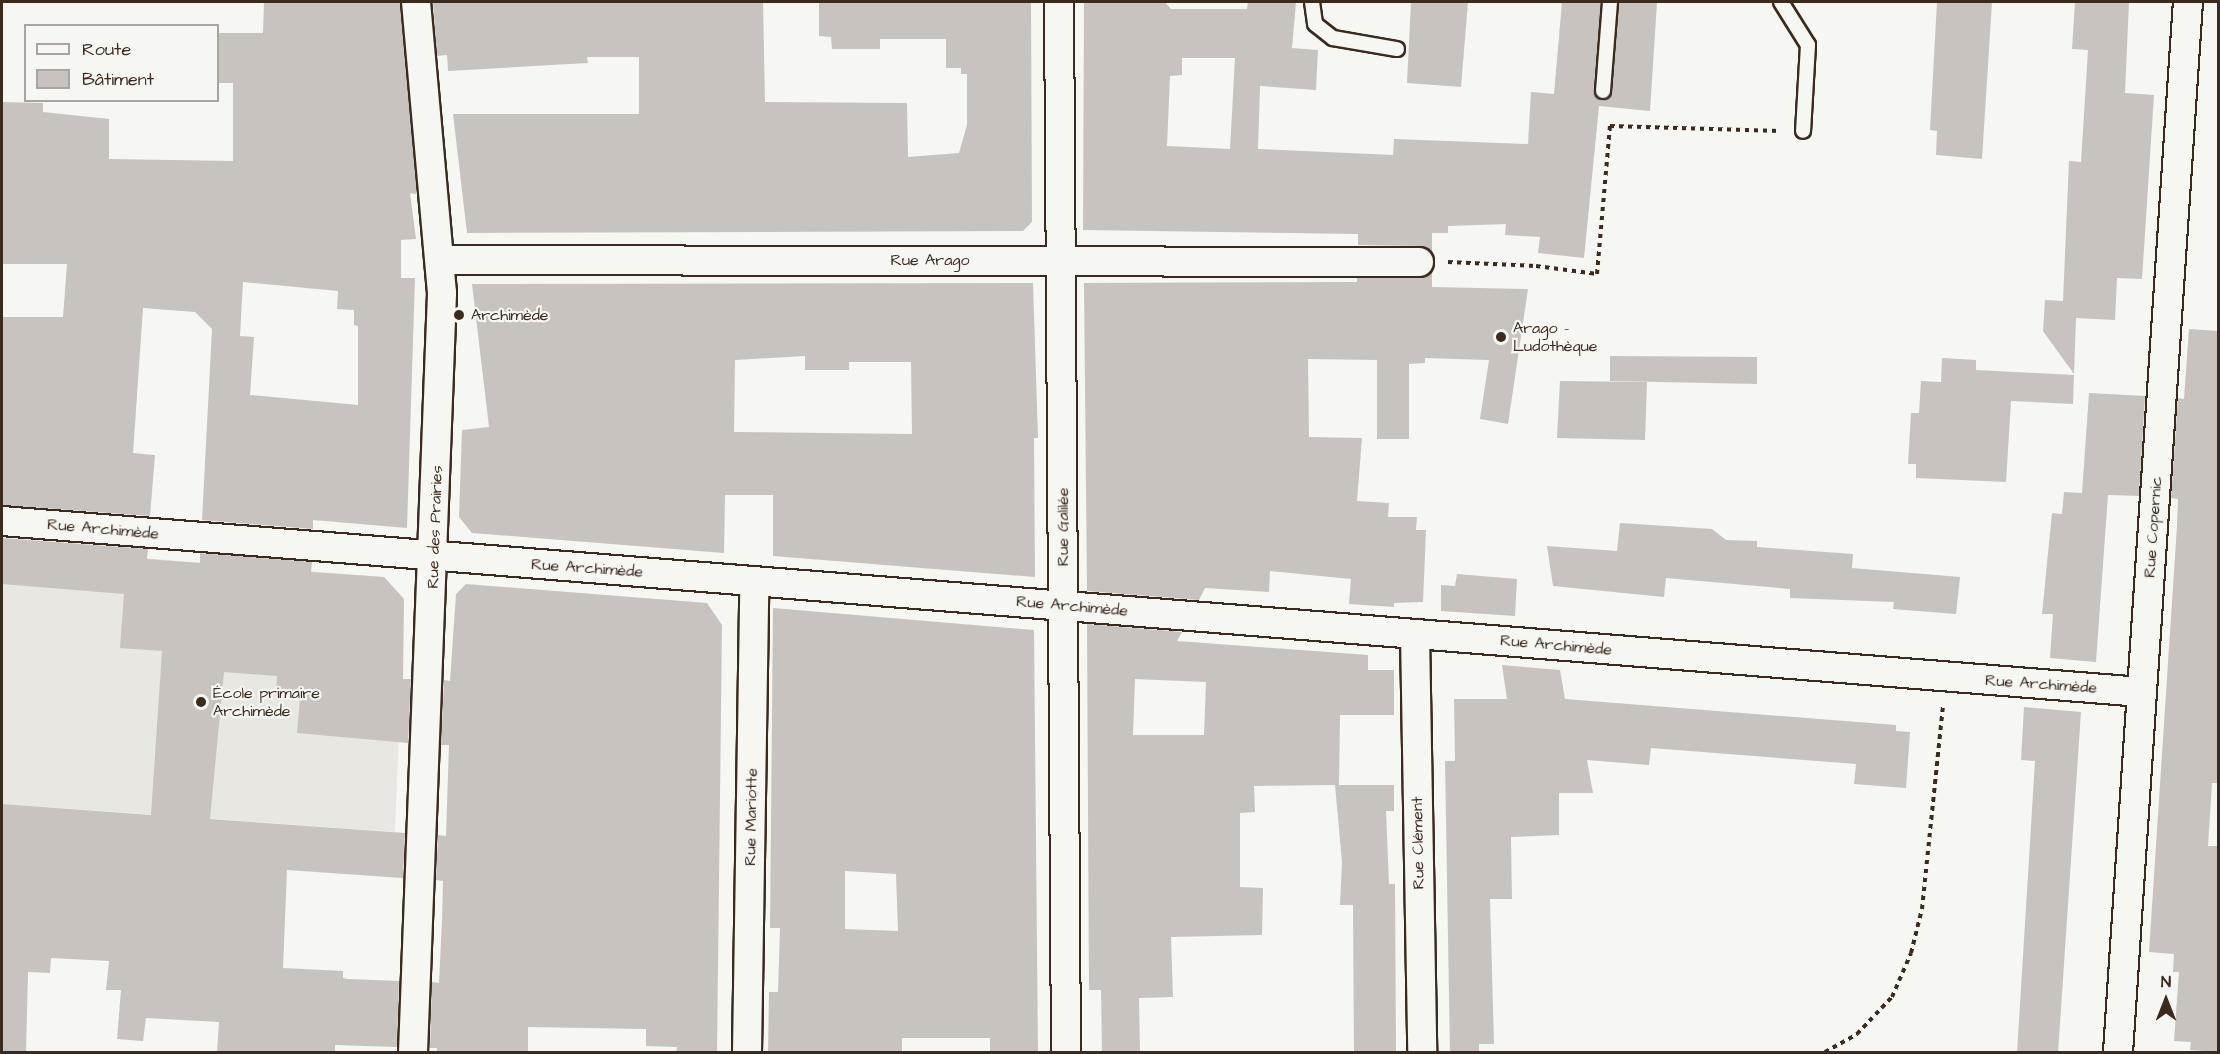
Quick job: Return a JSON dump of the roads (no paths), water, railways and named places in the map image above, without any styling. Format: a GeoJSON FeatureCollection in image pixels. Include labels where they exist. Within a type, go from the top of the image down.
{"type":"FeatureCollection","features":[{"type":"Feature","properties":{"kind":"street","name":"Rue des Prairies"},"geometry":{"type":"LineString","coordinates":[[413,1053],[435,556],[442,260],[416,2]]}},
{"type":"Feature","properties":{"kind":"street","name":"Rue Galilée"},"geometry":{"type":"LineString","coordinates":[[1059,2],[1066,1053]]}},
{"type":"Feature","properties":{"kind":"street","name":"Rue Copernic"},"geometry":{"type":"LineString","coordinates":[[2118,1053],[2188,2]]}},
{"type":"Feature","properties":{"kind":"street","name":"Rue Arago"},"geometry":{"type":"LineString","coordinates":[[442,260],[1419,262]]}},
{"type":"Feature","properties":{"kind":"street","name":"Rue Archimède"},"geometry":{"type":"LineString","coordinates":[[2,521],[2142,692]]}},
{"type":"Feature","properties":{"kind":"street","name":"Rue Mariotte"},"geometry":{"type":"LineString","coordinates":[[747,1053],[754,581]]}},
{"type":"Feature","properties":{"kind":"street","name":"Rue Clément"},"geometry":{"type":"LineString","coordinates":[[1415,634],[1422,1053]]}},
{"type":"Feature","properties":{"kind":"lane"},"geometry":{"type":"LineString","coordinates":[[1312,2],[1316,24],[1333,38],[1397,49]]}},
{"type":"Feature","properties":{"kind":"lane"},"geometry":{"type":"LineString","coordinates":[[1603,91],[1610,2]]}},
{"type":"Feature","properties":{"kind":"lane"},"geometry":{"type":"LineString","coordinates":[[1781,2],[1808,45],[1803,131]]}},
{"type":"Feature","properties":{"kind":"place","name":"Archimède"},"geometry":{"type":"Point","coordinates":[459,315]}},
{"type":"Feature","properties":{"kind":"place","name":"Arago - Ludothèque"},"geometry":{"type":"Point","coordinates":[1501,337]}},
{"type":"Feature","properties":{"kind":"place","name":"École primaire Archimède"},"geometry":{"type":"Point","coordinates":[201,702]}}]}
